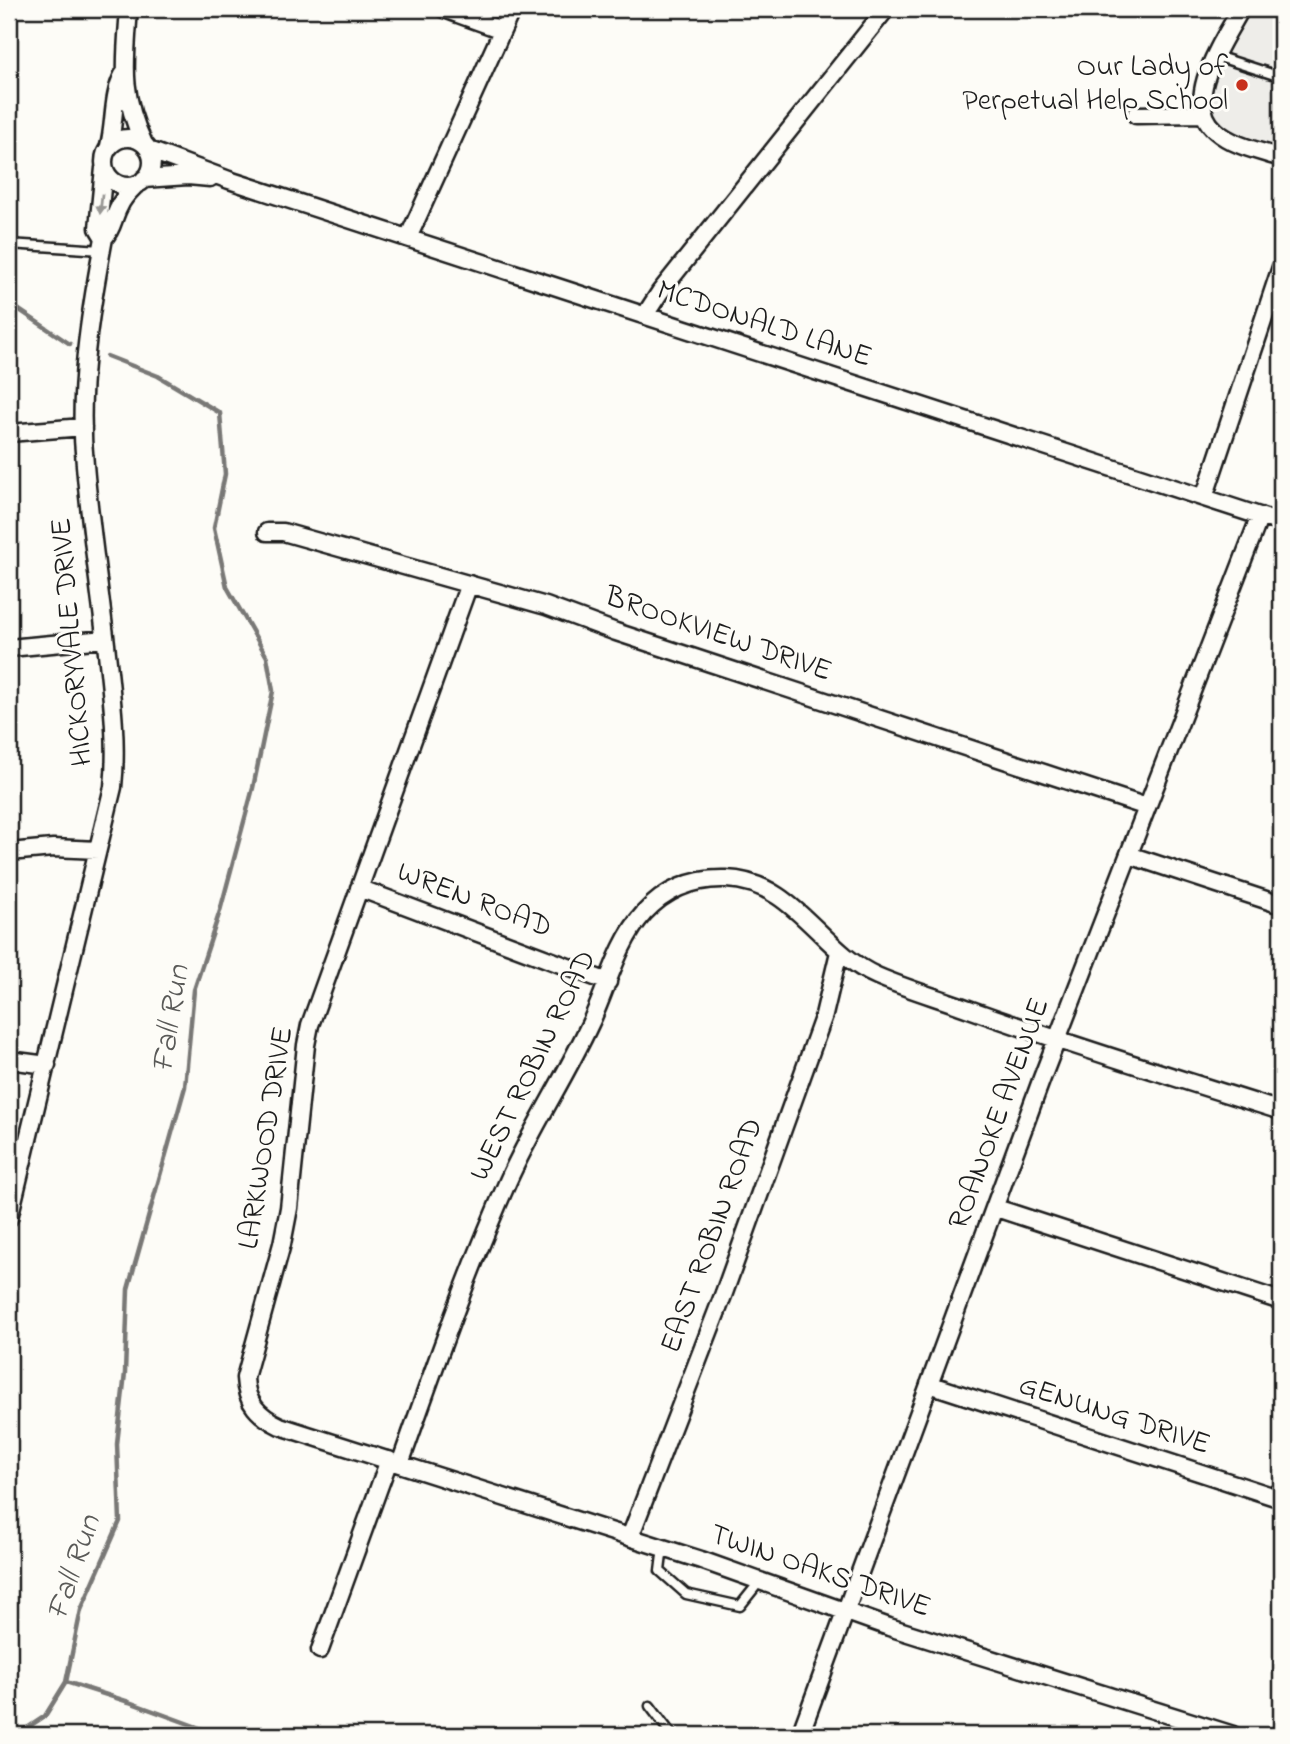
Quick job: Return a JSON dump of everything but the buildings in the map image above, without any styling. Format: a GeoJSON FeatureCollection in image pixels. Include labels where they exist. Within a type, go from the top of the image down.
{"type":"FeatureCollection","features":[{"type":"Feature","properties":{"kind":"street"},"geometry":{"type":"LineString","coordinates":[[103,244],[119,206],[152,165],[133,119],[124,73],[129,9]]}},
{"type":"Feature","properties":{"kind":"street"},"geometry":{"type":"LineString","coordinates":[[444,9],[502,30]]}},
{"type":"Feature","properties":{"kind":"street"},"geometry":{"type":"LineString","coordinates":[[408,238],[512,9]]}},
{"type":"Feature","properties":{"kind":"street"},"geometry":{"type":"LineString","coordinates":[[645,315],[660,292],[886,9]]}},
{"type":"Feature","properties":{"kind":"street"},"geometry":{"type":"LineString","coordinates":[[1241,9],[1216,56],[1202,90],[1202,114],[1215,131],[1229,139],[1281,158]]}},
{"type":"Feature","properties":{"kind":"street"},"geometry":{"type":"LineString","coordinates":[[103,244],[98,228],[103,160],[114,124],[118,85],[124,73]]}},
{"type":"Feature","properties":{"kind":"street"},"geometry":{"type":"LineString","coordinates":[[1136,116],[1202,114]]}},
{"type":"Feature","properties":{"kind":"street"},"geometry":{"type":"LineString","coordinates":[[109,146],[115,141],[130,138],[146,147]]}},
{"type":"Feature","properties":{"kind":"street","name":"MCDONALD LANE"},"geometry":{"type":"LineString","coordinates":[[146,147],[229,180],[1281,523]]}},
{"type":"Feature","properties":{"kind":"street"},"geometry":{"type":"LineString","coordinates":[[104,168],[108,175],[121,185],[141,182]]}},
{"type":"Feature","properties":{"kind":"street","name":"MCDONALD LANE"},"geometry":{"type":"LineString","coordinates":[[141,182],[188,176],[229,180]]}},
{"type":"Feature","properties":{"kind":"street","name":"HICKORYVALE DRIVE"},"geometry":{"type":"LineString","coordinates":[[9,1218],[109,804],[115,769],[105,639],[83,427],[85,366],[103,244]]}},
{"type":"Feature","properties":{"kind":"street"},"geometry":{"type":"LineString","coordinates":[[1205,498],[1281,267]]}},
{"type":"Feature","properties":{"kind":"street"},"geometry":{"type":"LineString","coordinates":[[9,433],[83,427]]}},
{"type":"Feature","properties":{"kind":"street","name":"ROANOKE AVENUE"},"geometry":{"type":"LineString","coordinates":[[800,1735],[1057,1041],[1260,516]]}},
{"type":"Feature","properties":{"kind":"street","name":"BROOKVIEW DRIVE"},"geometry":{"type":"LineString","coordinates":[[267,532],[283,533],[546,606],[616,632],[1147,807]]}},
{"type":"Feature","properties":{"kind":"street","name":"LARKWOOD DRIVE"},"geometry":{"type":"LineString","coordinates":[[395,1462],[268,1420],[250,1402],[245,1391],[245,1378],[289,1208],[310,1025],[469,584]]}},
{"type":"Feature","properties":{"kind":"street"},"geometry":{"type":"LineString","coordinates":[[9,648],[105,639]]}},
{"type":"Feature","properties":{"kind":"street"},"geometry":{"type":"LineString","coordinates":[[9,852],[53,848],[98,850]]}},
{"type":"Feature","properties":{"kind":"street"},"geometry":{"type":"LineString","coordinates":[[1129,855],[1281,905]]}},
{"type":"Feature","properties":{"kind":"street","name":"WEST ROBIN ROAD"},"geometry":{"type":"LineString","coordinates":[[320,1650],[508,1181],[586,1033],[623,948],[641,916],[669,892],[705,879],[743,880],[761,886],[791,903],[839,952],[878,976],[1057,1041],[1281,1111]]}},
{"type":"Feature","properties":{"kind":"street","name":"WREN ROAD"},"geometry":{"type":"LineString","coordinates":[[359,888],[608,982]]}},
{"type":"Feature","properties":{"kind":"street","name":"EAST ROBIN ROAD"},"geometry":{"type":"LineString","coordinates":[[630,1537],[724,1293],[819,1028],[839,952]]}},
{"type":"Feature","properties":{"kind":"street"},"geometry":{"type":"LineString","coordinates":[[9,1060],[47,1065]]}},
{"type":"Feature","properties":{"kind":"street"},"geometry":{"type":"LineString","coordinates":[[996,1208],[1281,1301]]}},
{"type":"Feature","properties":{"kind":"street","name":"GENUNG DRIVE"},"geometry":{"type":"LineString","coordinates":[[929,1384],[1281,1499]]}},
{"type":"Feature","properties":{"kind":"street","name":"TWIN OAKS DRIVE"},"geometry":{"type":"LineString","coordinates":[[395,1462],[663,1547],[846,1612],[1233,1735]]}},
{"type":"Feature","properties":{"kind":"lane"},"geometry":{"type":"LineString","coordinates":[[1216,56],[1281,77]]}},
{"type":"Feature","properties":{"kind":"lane"},"geometry":{"type":"LineString","coordinates":[[9,244],[103,244]]}},
{"type":"Feature","properties":{"kind":"lane"},"geometry":{"type":"LineString","coordinates":[[663,1547],[660,1571],[686,1594],[740,1606],[760,1581]]}},
{"type":"Feature","properties":{"kind":"lane"},"geometry":{"type":"LineString","coordinates":[[650,1706],[672,1735]]}},
{"type":"Feature","properties":{"kind":"shaded area","name":"Our Lady of Perpetual Help School"},"geometry":{"type":"Polygon","coordinates":[[[1241,9],[1281,9],[1281,158],[1221,134],[1201,106],[1241,9]]]}},
{"type":"Feature","properties":{"kind":"waterway","name":"Fall Run"},"geometry":{"type":"LineString","coordinates":[[9,303],[70,344]]}},
{"type":"Feature","properties":{"kind":"waterway","name":"Fall Run"},"geometry":{"type":"LineString","coordinates":[[9,1733],[18,1734],[45,1716],[66,1682],[81,1610],[120,1521],[117,1444],[125,1373],[128,1289],[185,1087],[194,990],[220,911],[253,788],[273,691],[267,657],[227,587],[214,528],[225,474],[220,413],[158,376],[107,356]]}},
{"type":"Feature","properties":{"kind":"waterway"},"geometry":{"type":"LineString","coordinates":[[66,1682],[219,1735]]}},
{"type":"Feature","properties":{"kind":"place","name":"Our Lady of Perpetual Help School"},"geometry":{"type":"Point","coordinates":[1242,85]}}]}
